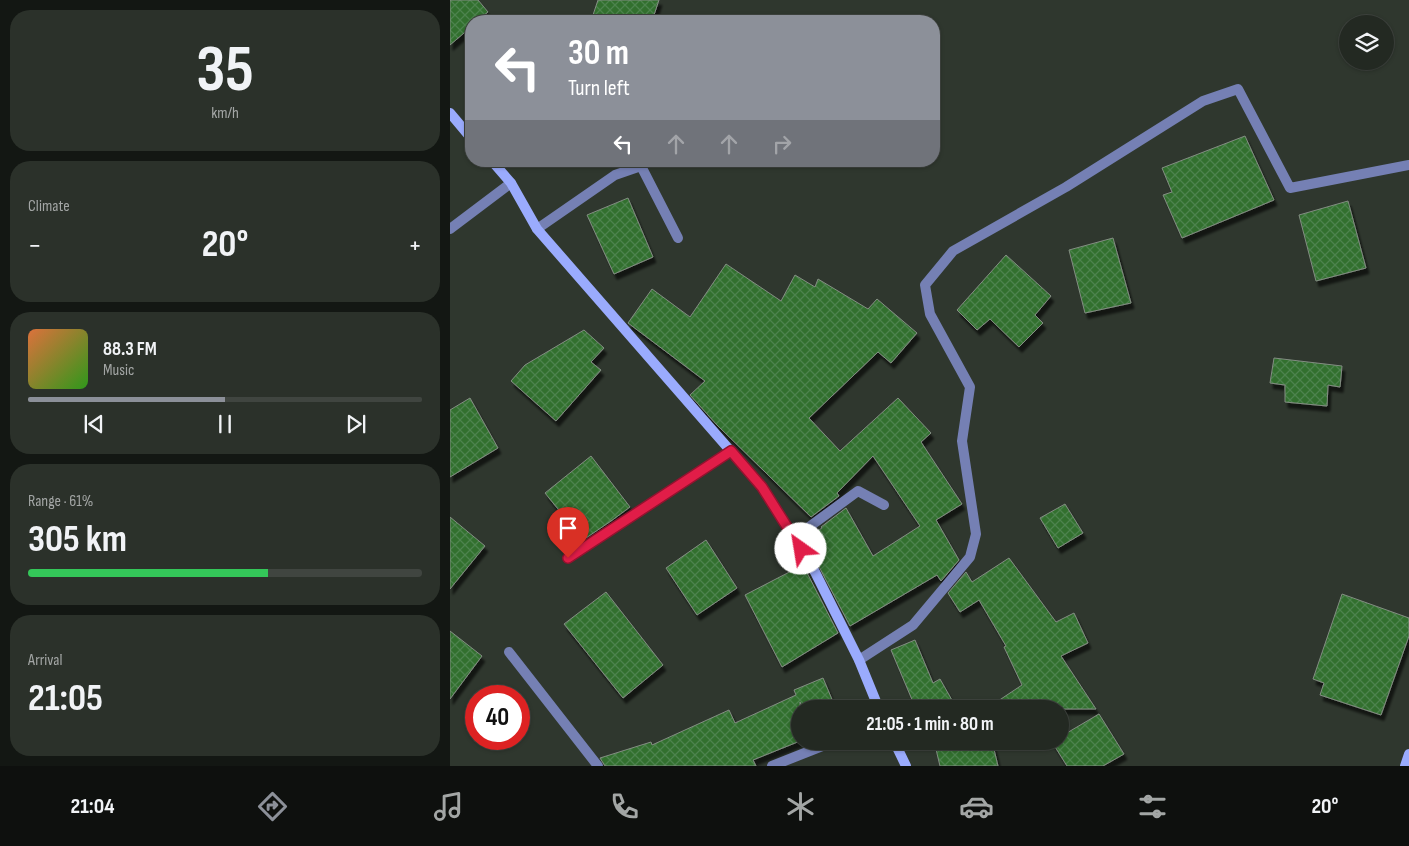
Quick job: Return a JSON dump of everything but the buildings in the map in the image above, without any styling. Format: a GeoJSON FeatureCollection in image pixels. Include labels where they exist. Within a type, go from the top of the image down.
{"type":"FeatureCollection","features":[{"type":"Feature","properties":{"kind":"street"},"geometry":{"type":"LineString","coordinates":[[859,660],[912,625],[970,558],[976,534],[962,441],[970,387],[930,314],[925,285],[953,251],[1066,186],[1203,101],[1238,89],[1290,188],[1409,165]]}},
{"type":"Feature","properties":{"kind":"street"},"geometry":{"type":"LineString","coordinates":[[450,113],[465,128]]}},
{"type":"Feature","properties":{"kind":"street"},"geometry":{"type":"LineString","coordinates":[[497,167],[511,184],[537,229],[762,487],[815,572],[859,660],[876,700]]}},
{"type":"Feature","properties":{"kind":"street"},"geometry":{"type":"LineString","coordinates":[[537,229],[615,175],[638,167]]}},
{"type":"Feature","properties":{"kind":"street"},"geometry":{"type":"LineString","coordinates":[[642,167],[678,238]]}},
{"type":"Feature","properties":{"kind":"street"},"geometry":{"type":"LineString","coordinates":[[450,230],[511,184]]}},
{"type":"Feature","properties":{"kind":"street"},"geometry":{"type":"LineString","coordinates":[[568,558],[731,451]]}},
{"type":"Feature","properties":{"kind":"street"},"geometry":{"type":"LineString","coordinates":[[794,538],[858,491],[884,505]]}},
{"type":"Feature","properties":{"kind":"street"},"geometry":{"type":"LineString","coordinates":[[510,652],[598,766]]}},
{"type":"Feature","properties":{"kind":"street"},"geometry":{"type":"LineString","coordinates":[[772,766],[812,750]]}},
{"type":"Feature","properties":{"kind":"street"},"geometry":{"type":"LineString","coordinates":[[898,750],[906,766]]}},
{"type":"Feature","properties":{"kind":"street"},"geometry":{"type":"LineString","coordinates":[[1406,766],[1409,754]]}},
{"type":"Feature","properties":{"kind":"route"},"geometry":{"type":"LineString","coordinates":[[568,558],[731,451],[762,487],[801,549]]}}]}
